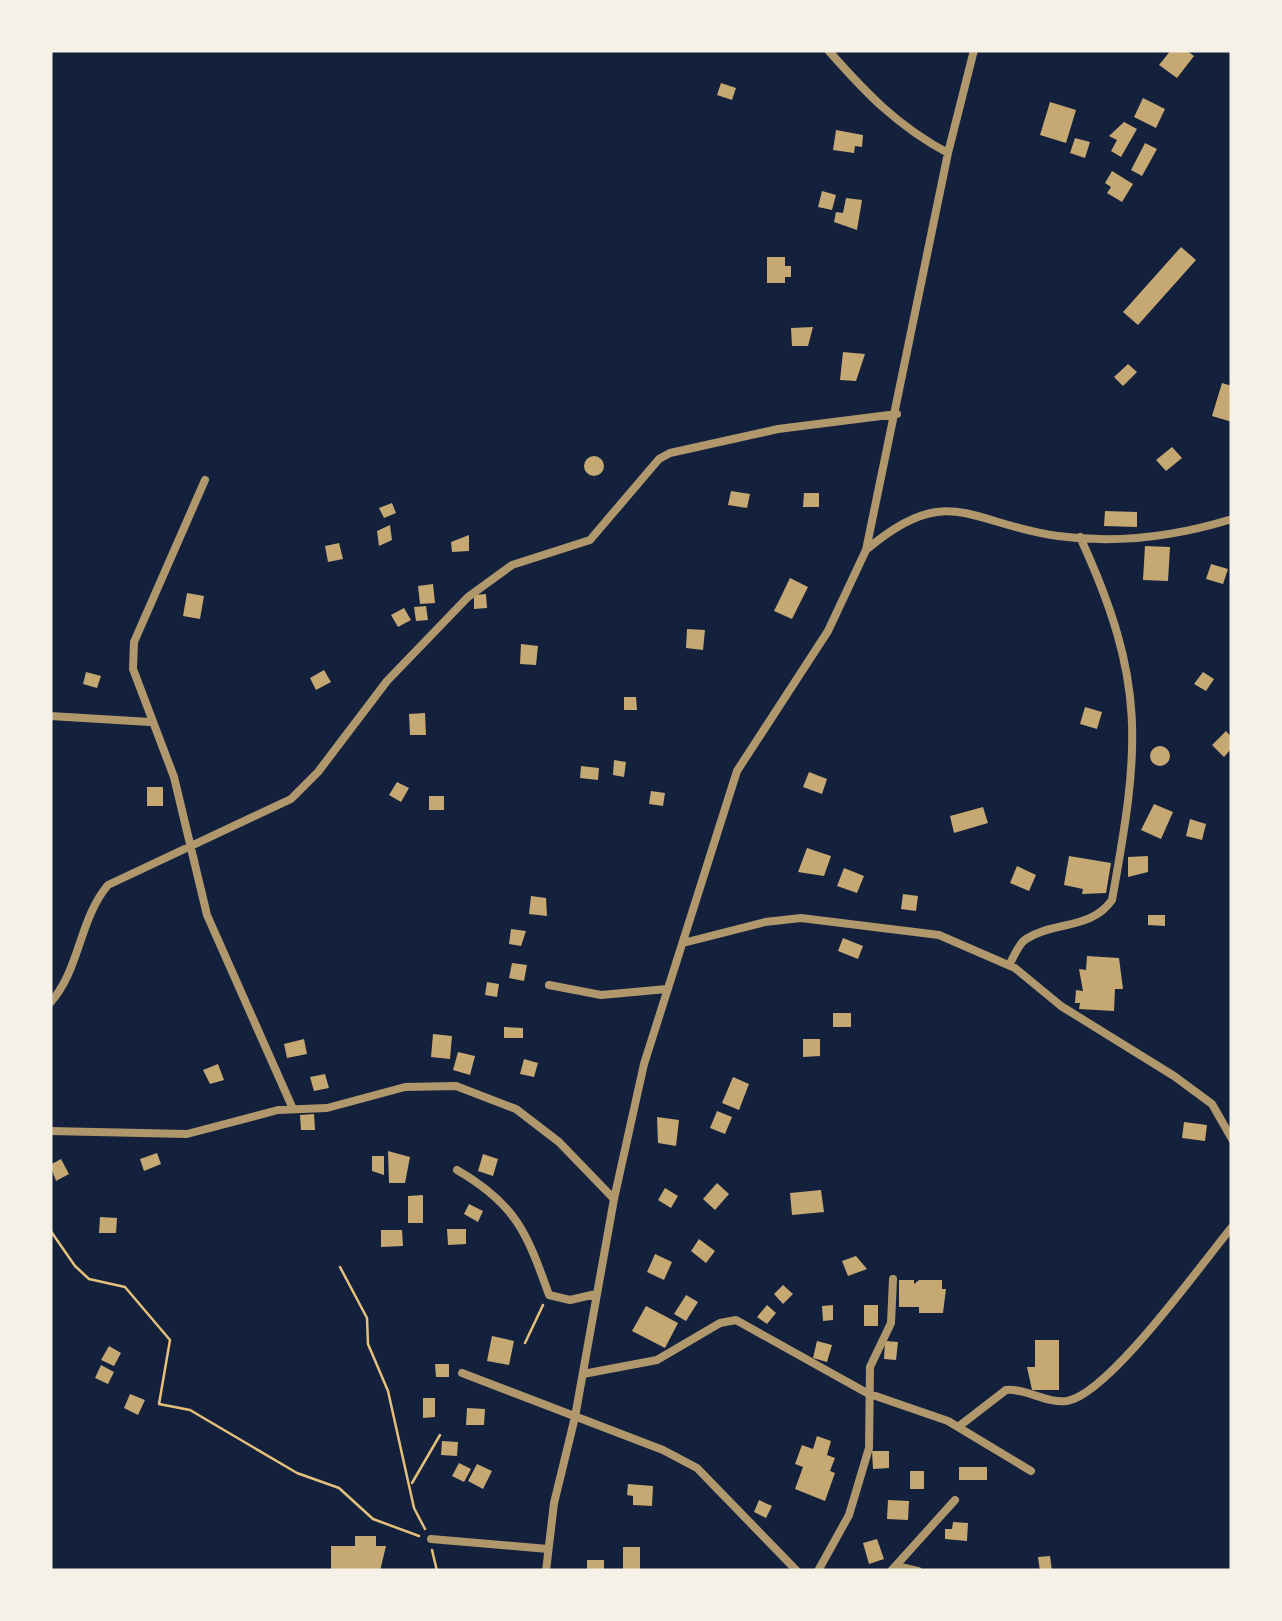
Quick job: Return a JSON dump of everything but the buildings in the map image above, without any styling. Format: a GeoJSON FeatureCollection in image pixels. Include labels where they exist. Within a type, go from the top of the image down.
{"type":"FeatureCollection","features":[{"type":"Feature","properties":{"kind":"street"},"geometry":{"type":"LineString","coordinates":[[828,50],[891,118],[948,153]]}},
{"type":"Feature","properties":{"kind":"street"},"geometry":{"type":"LineString","coordinates":[[546,1571],[614,1198],[667,990],[737,771],[828,630],[866,550],[948,153],[974,50]]}},
{"type":"Feature","properties":{"kind":"street"},"geometry":{"type":"LineString","coordinates":[[50,1002],[64,983],[96,899],[108,884],[291,799],[318,772],[387,681],[468,596],[512,565],[590,540],[658,459],[692,445],[778,428],[897,414]]}},
{"type":"Feature","properties":{"kind":"street"},"geometry":{"type":"LineString","coordinates":[[205,480],[134,642],[133,669],[150,722],[168,759],[206,915],[293,1109]]}},
{"type":"Feature","properties":{"kind":"street"},"geometry":{"type":"LineString","coordinates":[[866,550],[910,518],[929,511],[983,515],[1018,528],[1080,538],[1180,534],[1232,519]]}},
{"type":"Feature","properties":{"kind":"street"},"geometry":{"type":"LineString","coordinates":[[1009,965],[1028,938],[1078,923],[1106,908],[1126,822],[1135,730],[1132,687],[1109,601],[1080,538]]}},
{"type":"Feature","properties":{"kind":"street"},"geometry":{"type":"LineString","coordinates":[[50,716],[150,722]]}},
{"type":"Feature","properties":{"kind":"street"},"geometry":{"type":"LineString","coordinates":[[683,943],[766,922],[801,918],[939,935],[1009,965],[1061,1006],[1212,1104],[1232,1140]]}},
{"type":"Feature","properties":{"kind":"street"},"geometry":{"type":"LineString","coordinates":[[549,984],[601,995],[667,990]]}},
{"type":"Feature","properties":{"kind":"street"},"geometry":{"type":"LineString","coordinates":[[50,1131],[187,1134],[293,1109],[328,1108],[406,1088],[456,1086],[516,1109],[559,1142],[614,1198]]}},
{"type":"Feature","properties":{"kind":"street"},"geometry":{"type":"LineString","coordinates":[[457,1170],[501,1199],[522,1225],[549,1295],[570,1300],[596,1294]]}},
{"type":"Feature","properties":{"kind":"street"},"geometry":{"type":"LineString","coordinates":[[958,1427],[1006,1390],[1062,1402],[1082,1395],[1130,1353],[1232,1226]]}},
{"type":"Feature","properties":{"kind":"street"},"geometry":{"type":"LineString","coordinates":[[818,1571],[850,1515],[858,1486],[872,1424],[867,1393],[872,1356],[894,1312],[894,1279]]}},
{"type":"Feature","properties":{"kind":"street"},"geometry":{"type":"LineString","coordinates":[[583,1374],[656,1360],[720,1322],[736,1320],[867,1393],[958,1427],[1031,1471]]}},
{"type":"Feature","properties":{"kind":"street"},"geometry":{"type":"LineString","coordinates":[[462,1373],[663,1450],[696,1468],[796,1571]]}},
{"type":"Feature","properties":{"kind":"street"},"geometry":{"type":"LineString","coordinates":[[894,1569],[955,1500]]}},
{"type":"Feature","properties":{"kind":"street"},"geometry":{"type":"LineString","coordinates":[[430,1539],[548,1549]]}},
{"type":"Feature","properties":{"kind":"street"},"geometry":{"type":"LineString","coordinates":[[894,1569],[918,1571]]}},
{"type":"Feature","properties":{"kind":"path"},"geometry":{"type":"LineString","coordinates":[[50,1230],[89,1279],[126,1287],[170,1340],[159,1404],[190,1410],[297,1473],[339,1488],[372,1519],[430,1539]]}},
{"type":"Feature","properties":{"kind":"path"},"geometry":{"type":"LineString","coordinates":[[340,1267],[367,1318],[368,1344],[388,1392],[414,1508],[430,1539],[438,1571]]}},
{"type":"Feature","properties":{"kind":"path"},"geometry":{"type":"LineString","coordinates":[[525,1342],[549,1295]]}},
{"type":"Feature","properties":{"kind":"path"},"geometry":{"type":"LineString","coordinates":[[411,1484],[440,1436]]}}]}
